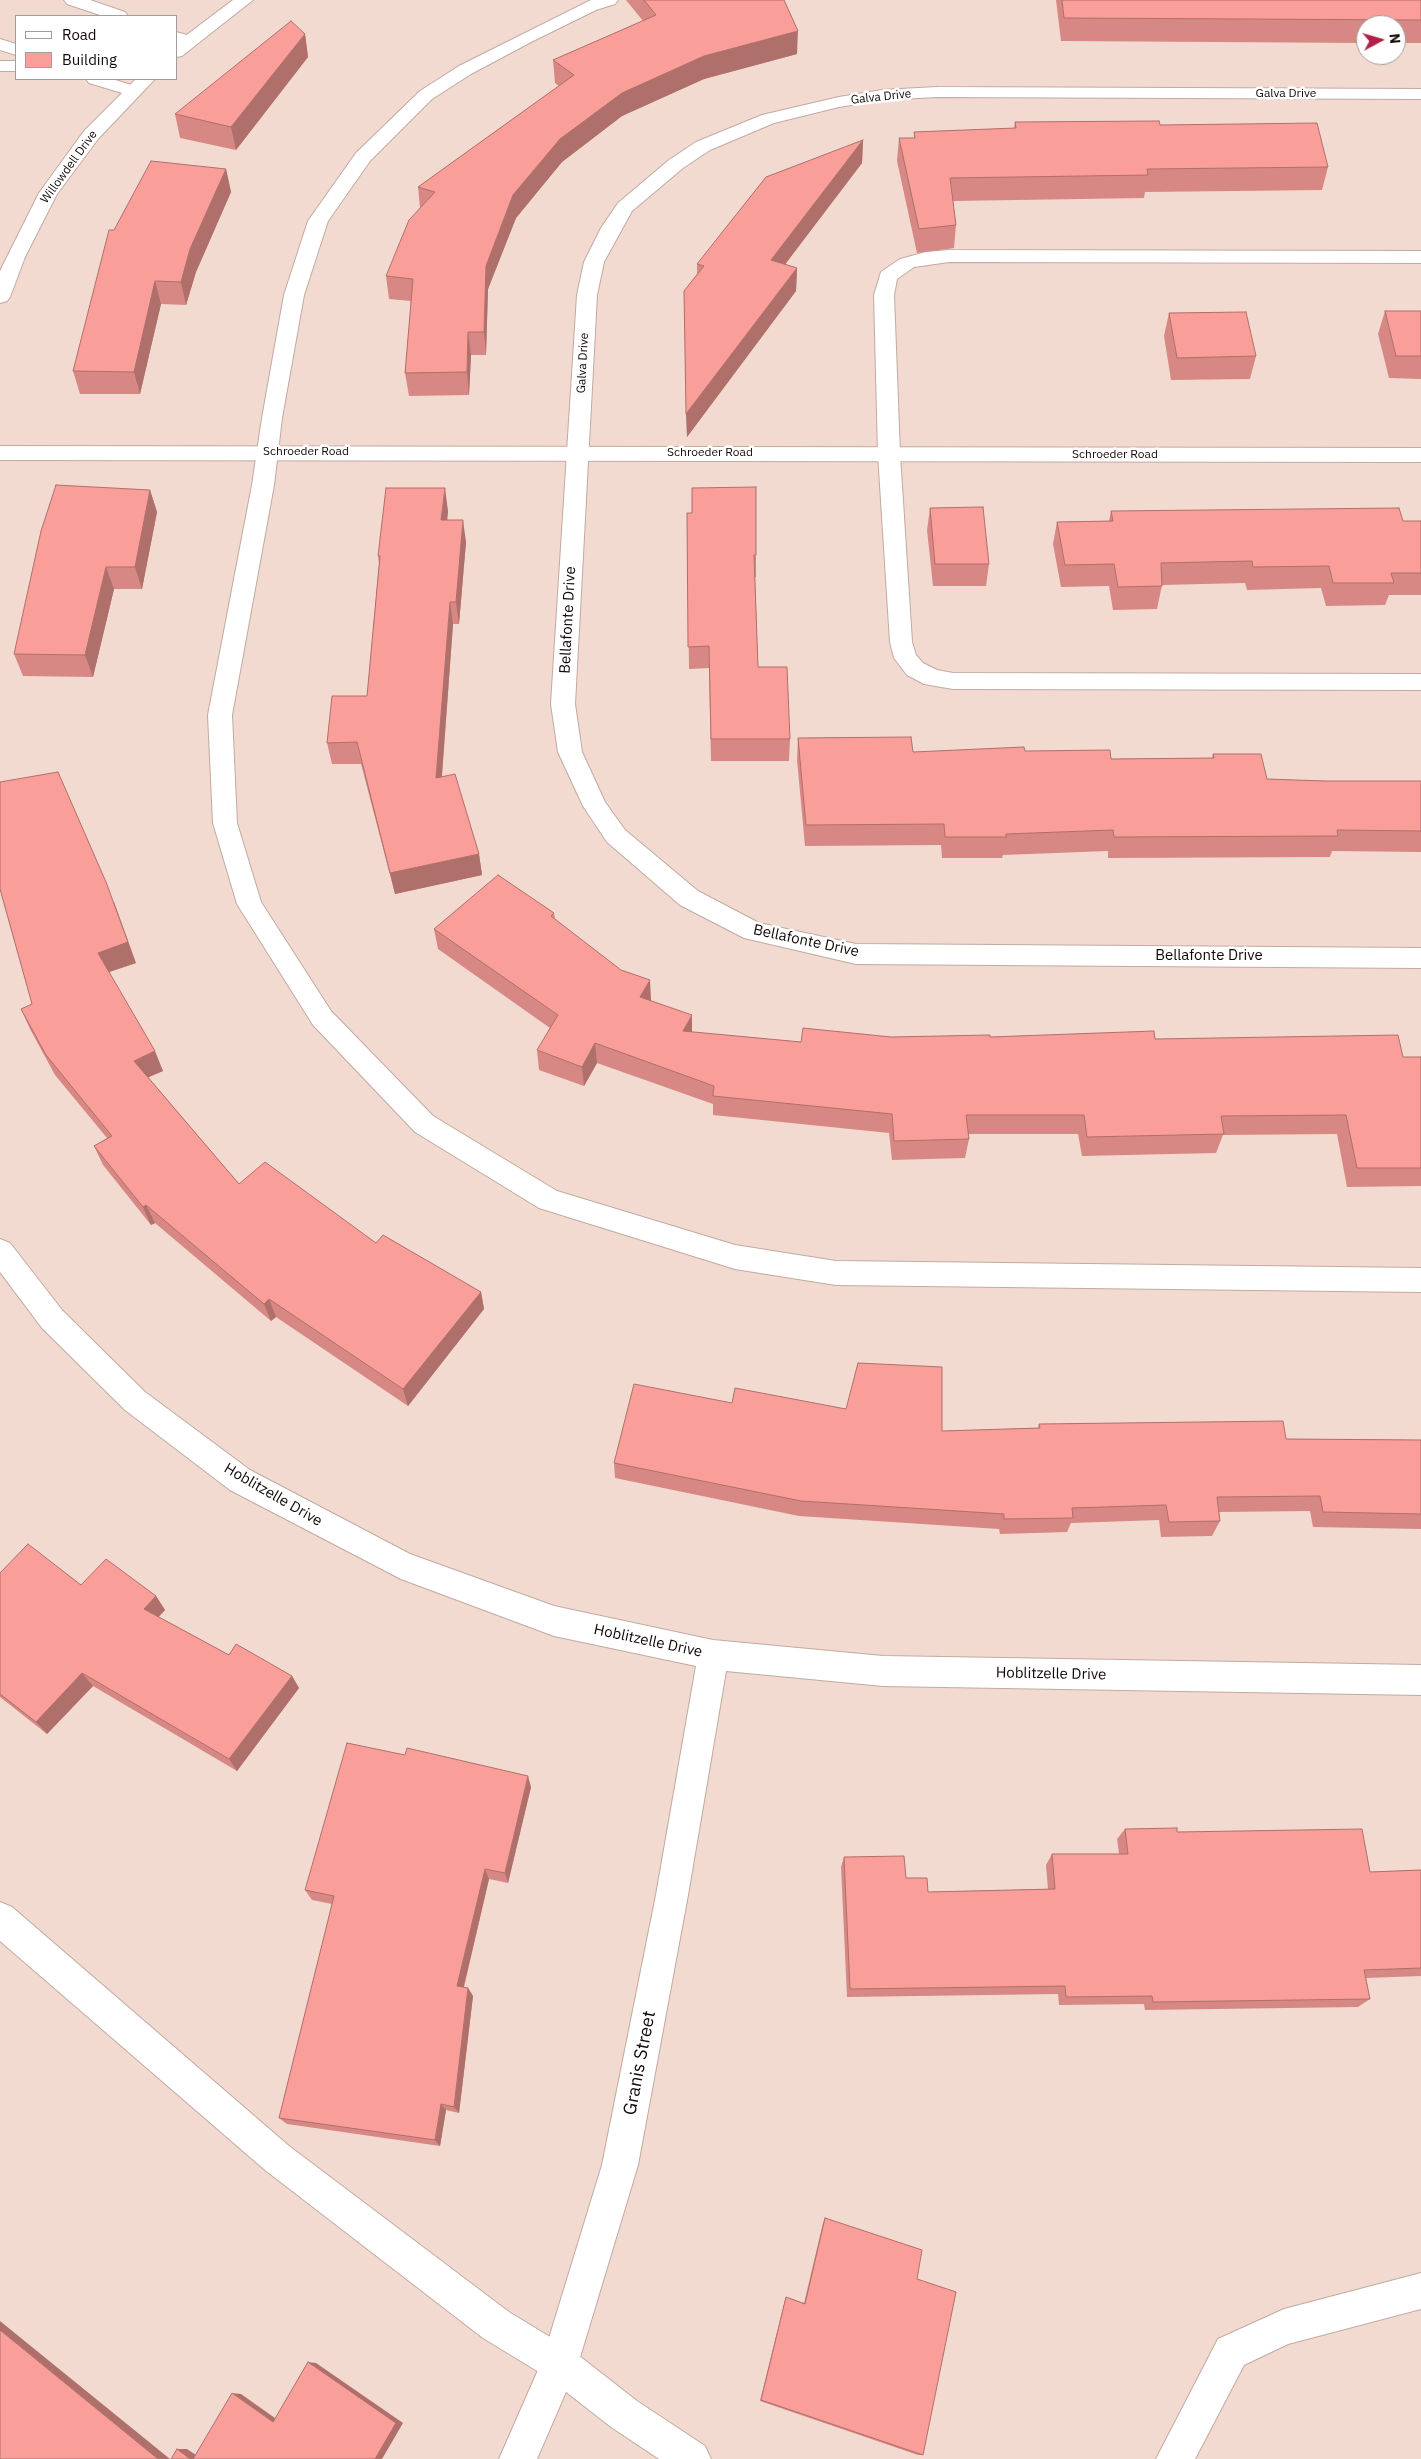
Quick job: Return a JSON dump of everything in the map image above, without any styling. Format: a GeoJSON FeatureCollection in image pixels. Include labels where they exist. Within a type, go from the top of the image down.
{"type":"FeatureCollection","features":[{"type":"Feature","properties":{"kind":"street"},"geometry":{"type":"LineString","coordinates":[[73,0],[116,15]]}},
{"type":"Feature","properties":{"kind":"street"},"geometry":{"type":"LineString","coordinates":[[180,43],[244,0]]}},
{"type":"Feature","properties":{"kind":"street"},"geometry":{"type":"LineString","coordinates":[[609,0],[590,6],[465,70],[426,96],[362,157],[318,221],[297,286],[263,484],[220,715],[225,822],[249,904],[322,1018],[424,1124],[549,1200],[734,1258],[836,1273],[1421,1280]]}},
{"type":"Feature","properties":{"kind":"street"},"geometry":{"type":"LineString","coordinates":[[0,44],[15,50]]}},
{"type":"Feature","properties":{"kind":"street"},"geometry":{"type":"LineString","coordinates":[[0,66],[15,66]]}},
{"type":"Feature","properties":{"kind":"street"},"geometry":{"type":"LineString","coordinates":[[102,80],[139,85]]}},
{"type":"Feature","properties":{"kind":"street","name":"Willowdell Drive"},"geometry":{"type":"LineString","coordinates":[[0,297],[15,257],[48,194],[90,135],[139,85]]}},
{"type":"Feature","properties":{"kind":"street","name":"Galva Drive"},"geometry":{"type":"LineString","coordinates":[[579,453],[587,295],[594,262],[611,228],[625,207],[661,175],[704,146],[736,130],[796,111],[839,102],[882,95],[937,92],[1421,94]]}},
{"type":"Feature","properties":{"kind":"street"},"geometry":{"type":"LineString","coordinates":[[1421,257],[949,256],[926,258],[907,264],[888,276],[884,295],[889,454],[901,642],[905,658],[915,669],[932,678],[952,681],[1421,682]]}},
{"type":"Feature","properties":{"kind":"street","name":"Schroeder Road"},"geometry":{"type":"LineString","coordinates":[[0,453],[1421,455]]}},
{"type":"Feature","properties":{"kind":"street","name":"Bellafonte Drive"},"geometry":{"type":"LineString","coordinates":[[579,453],[564,704],[570,752],[594,806],[616,836],[689,898],[753,931],[856,954],[1421,958]]}},
{"type":"Feature","properties":{"kind":"street","name":"Hoblitzelle Drive"},"geometry":{"type":"LineString","coordinates":[[0,1251],[52,1319],[135,1401],[240,1480],[410,1569],[554,1621],[713,1655],[883,1671],[1421,1680]]}},
{"type":"Feature","properties":{"kind":"street","name":"Granis Street"},"geometry":{"type":"LineString","coordinates":[[518,2459],[560,2364],[620,2166],[672,1895],[713,1655]]}},
{"type":"Feature","properties":{"kind":"street"},"geometry":{"type":"LineString","coordinates":[[0,1919],[277,2158],[496,2325],[560,2364],[624,2414],[692,2459]]}},
{"type":"Feature","properties":{"kind":"street"},"geometry":{"type":"LineString","coordinates":[[1175,2459],[1231,2352],[1284,2327],[1421,2292]]}},
{"type":"Feature","properties":{"kind":"building"},"geometry":{"type":"Polygon","coordinates":[[[644,0],[784,0],[798,31],[704,56],[622,93],[560,139],[513,195],[486,266],[484,332],[468,332],[467,372],[405,373],[413,279],[386,276],[409,220],[435,192],[418,187],[574,75],[553,60],[656,15],[644,0]]]}},
{"type":"Feature","properties":{"kind":"building"},"geometry":{"type":"Polygon","coordinates":[[[1062,0],[1421,0],[1421,20],[1406,20],[1406,15],[1356,15],[1356,20],[1064,18],[1062,0]]]}},
{"type":"Feature","properties":{"kind":"building"},"geometry":{"type":"Polygon","coordinates":[[[291,21],[305,34],[231,127],[175,114],[291,21]]]}},
{"type":"Feature","properties":{"kind":"building"},"geometry":{"type":"Polygon","coordinates":[[[1159,121],[1160,125],[1317,123],[1328,167],[1147,169],[1148,175],[950,178],[956,225],[919,229],[899,138],[915,138],[914,132],[1016,128],[1015,122],[1159,121]]]}},
{"type":"Feature","properties":{"kind":"building"},"geometry":{"type":"Polygon","coordinates":[[[863,140],[771,260],[797,268],[686,414],[684,291],[704,266],[697,264],[766,177],[863,140]]]}},
{"type":"Feature","properties":{"kind":"building"},"geometry":{"type":"Polygon","coordinates":[[[151,161],[226,169],[190,249],[181,282],[155,281],[134,372],[73,371],[109,230],[114,230],[151,161]]]}},
{"type":"Feature","properties":{"kind":"building"},"geometry":{"type":"Polygon","coordinates":[[[1385,311],[1421,311],[1421,356],[1396,356],[1385,311]]]}},
{"type":"Feature","properties":{"kind":"building"},"geometry":{"type":"Polygon","coordinates":[[[1246,312],[1256,356],[1177,358],[1169,313],[1246,312]]]}},
{"type":"Feature","properties":{"kind":"building"},"geometry":{"type":"Polygon","coordinates":[[[56,485],[150,490],[135,567],[106,567],[85,655],[14,654],[41,531],[56,485]]]}},
{"type":"Feature","properties":{"kind":"building"},"geometry":{"type":"Polygon","coordinates":[[[756,487],[756,555],[754,555],[758,667],[787,667],[790,739],[711,739],[709,646],[688,647],[687,513],[692,513],[692,488],[756,487]]]}},
{"type":"Feature","properties":{"kind":"building"},"geometry":{"type":"Polygon","coordinates":[[[386,488],[445,488],[441,520],[463,520],[456,602],[450,602],[436,778],[455,774],[479,854],[390,873],[357,742],[327,743],[332,696],[367,696],[380,556],[378,556],[386,488]]]}},
{"type":"Feature","properties":{"kind":"building"},"geometry":{"type":"Polygon","coordinates":[[[983,507],[989,564],[935,564],[930,508],[983,507]]]}},
{"type":"Feature","properties":{"kind":"building"},"geometry":{"type":"Polygon","coordinates":[[[1399,508],[1403,521],[1421,521],[1421,573],[1391,573],[1394,583],[1333,583],[1329,566],[1253,567],[1252,561],[1161,563],[1162,586],[1118,587],[1114,564],[1065,565],[1057,522],[1113,521],[1111,511],[1399,508]]]}},
{"type":"Feature","properties":{"kind":"building"},"geometry":{"type":"Polygon","coordinates":[[[911,737],[913,752],[1024,747],[1025,751],[1110,750],[1111,759],[1214,758],[1213,754],[1261,754],[1267,779],[1421,781],[1421,831],[1337,830],[1338,836],[1114,837],[1113,830],[1006,834],[1006,837],[945,837],[944,824],[806,825],[798,738],[911,737]]]}},
{"type":"Feature","properties":{"kind":"building"},"geometry":{"type":"Polygon","coordinates":[[[58,772],[106,882],[128,942],[98,953],[155,1051],[134,1061],[239,1184],[265,1162],[376,1243],[383,1235],[481,1292],[403,1389],[269,1299],[264,1304],[146,1205],[143,1207],[94,1146],[112,1136],[46,1055],[21,1009],[32,1004],[0,889],[0,782],[58,772]]]}},
{"type":"Feature","properties":{"kind":"building"},"geometry":{"type":"Polygon","coordinates":[[[498,875],[554,913],[551,916],[621,970],[650,980],[640,997],[692,1015],[683,1031],[801,1042],[803,1028],[891,1037],[990,1035],[990,1037],[1154,1031],[1155,1039],[1398,1035],[1403,1057],[1421,1057],[1421,1168],[1357,1168],[1346,1115],[1221,1116],[1224,1134],[1087,1137],[1084,1115],[966,1115],[969,1139],[894,1141],[892,1114],[713,1096],[714,1086],[595,1043],[582,1067],[537,1050],[558,1015],[434,929],[498,875]]]}},
{"type":"Feature","properties":{"kind":"building"},"geometry":{"type":"Polygon","coordinates":[[[858,1363],[942,1367],[942,1431],[1040,1428],[1039,1424],[1283,1421],[1286,1439],[1421,1440],[1421,1514],[1323,1512],[1320,1496],[1217,1497],[1220,1521],[1169,1522],[1166,1505],[1072,1508],[1073,1518],[1004,1519],[1004,1514],[801,1501],[614,1463],[634,1384],[732,1403],[735,1388],[846,1409],[858,1363]]]}},
{"type":"Feature","properties":{"kind":"building"},"geometry":{"type":"Polygon","coordinates":[[[28,1544],[81,1585],[106,1559],[156,1596],[144,1609],[229,1655],[236,1644],[292,1676],[229,1759],[82,1673],[36,1722],[0,1694],[0,1573],[28,1544]]]}},
{"type":"Feature","properties":{"kind":"building"},"geometry":{"type":"Polygon","coordinates":[[[347,1743],[405,1755],[407,1748],[528,1776],[505,1873],[485,1869],[457,1986],[468,1988],[454,2107],[441,2104],[435,2140],[279,2118],[334,1896],[305,1890],[347,1743]]]}},
{"type":"Feature","properties":{"kind":"building"},"geometry":{"type":"Polygon","coordinates":[[[1177,1828],[1177,1832],[1362,1829],[1370,1872],[1421,1870],[1421,1968],[1364,1970],[1370,1999],[1153,2002],[1152,1996],[1066,1997],[1065,1986],[850,1989],[844,1857],[904,1856],[906,1878],[927,1878],[928,1892],[1055,1889],[1052,1854],[1128,1854],[1125,1829],[1177,1828]]]}},
{"type":"Feature","properties":{"kind":"building"},"geometry":{"type":"Polygon","coordinates":[[[825,2218],[922,2250],[917,2279],[956,2292],[923,2455],[761,2400],[786,2297],[805,2304],[825,2218]]]}},
{"type":"Feature","properties":{"kind":"building"},"geometry":{"type":"Polygon","coordinates":[[[0,2330],[158,2459],[0,2459],[0,2330]]]}},
{"type":"Feature","properties":{"kind":"building"},"geometry":{"type":"Polygon","coordinates":[[[308,2362],[396,2423],[375,2459],[193,2459],[232,2393],[273,2422],[308,2362]]]}},
{"type":"Feature","properties":{"kind":"building"},"geometry":{"type":"Polygon","coordinates":[[[177,2449],[190,2459],[171,2459],[177,2449]]]}}]}
